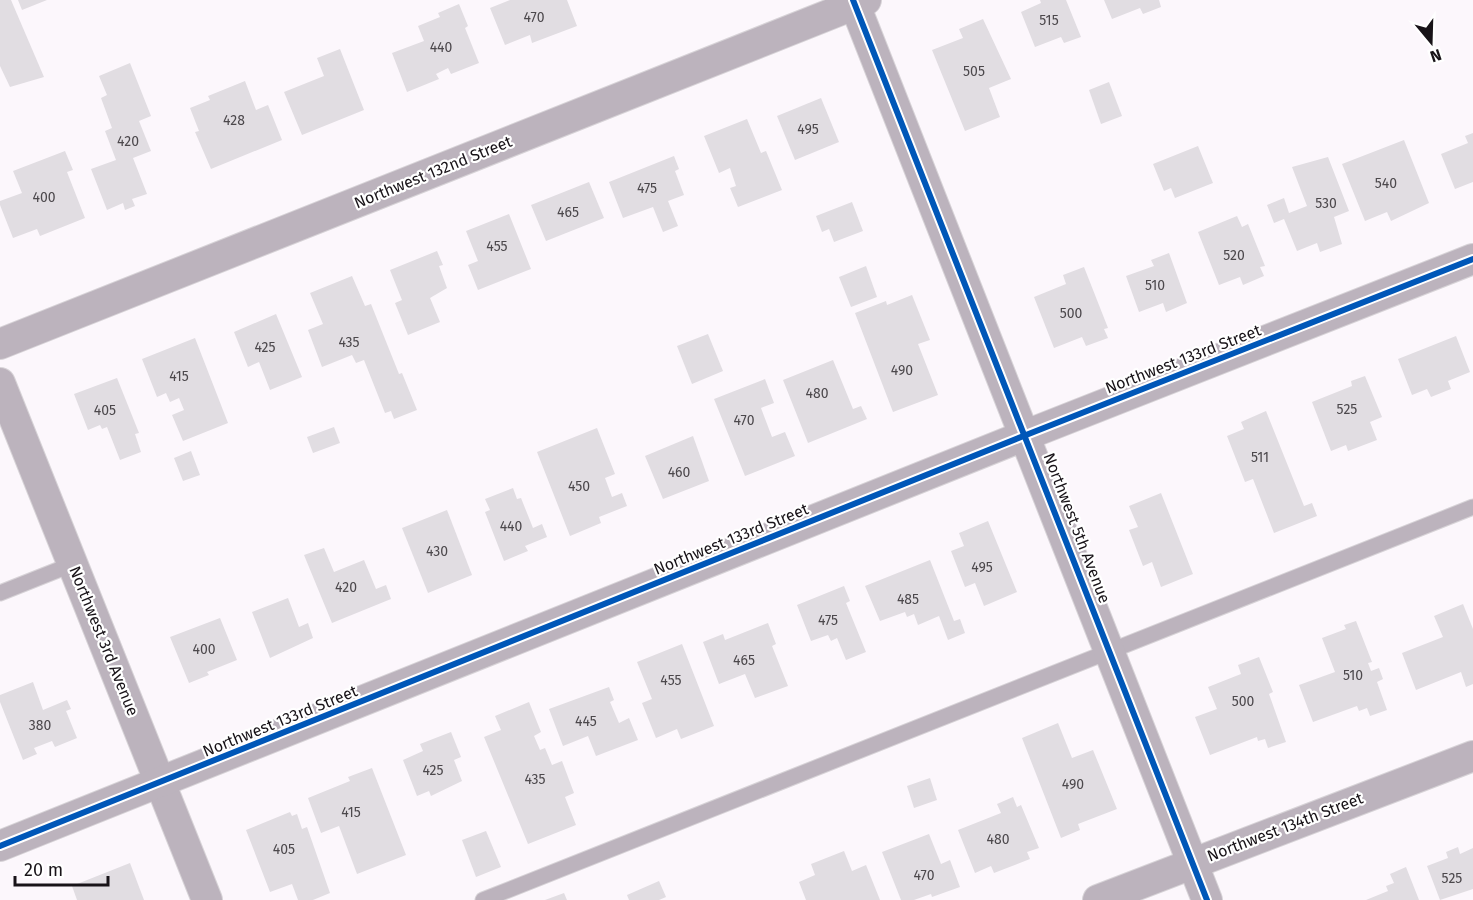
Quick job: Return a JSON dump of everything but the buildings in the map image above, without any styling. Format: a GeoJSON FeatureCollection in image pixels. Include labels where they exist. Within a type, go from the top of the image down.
{"type":"FeatureCollection","features":[{"type":"Feature","properties":{"kind":"street","name":"Northwest 132nd Street"},"geometry":{"type":"LineString","coordinates":[[0,344],[858,1]]}},
{"type":"Feature","properties":{"kind":"street","name":"Northwest 5th Avenue"},"geometry":{"type":"LineString","coordinates":[[858,1],[1207,900]]}},
{"type":"Feature","properties":{"kind":"street","name":"Northwest 133rd Street"},"geometry":{"type":"LineString","coordinates":[[0,846],[1026,435],[1473,259]]}},
{"type":"Feature","properties":{"kind":"street","name":"Northwest 3rd Avenue"},"geometry":{"type":"LineString","coordinates":[[0,383],[207,900]]}},
{"type":"Feature","properties":{"kind":"street","name":"Northwest 134th Street"},"geometry":{"type":"LineString","coordinates":[[1098,900],[1473,756]]}},
{"type":"Feature","properties":{"kind":"lane"},"geometry":{"type":"LineString","coordinates":[[483,900],[1473,507]]}},
{"type":"Feature","properties":{"kind":"lane"},"geometry":{"type":"LineString","coordinates":[[0,593],[73,564]]}},
{"type":"Feature","properties":{"kind":"cycle path"},"geometry":{"type":"LineString","coordinates":[[853,0],[1207,900]]}},
{"type":"Feature","properties":{"kind":"cycle path"},"geometry":{"type":"LineString","coordinates":[[0,846],[1026,435],[1473,259]]}}]}
